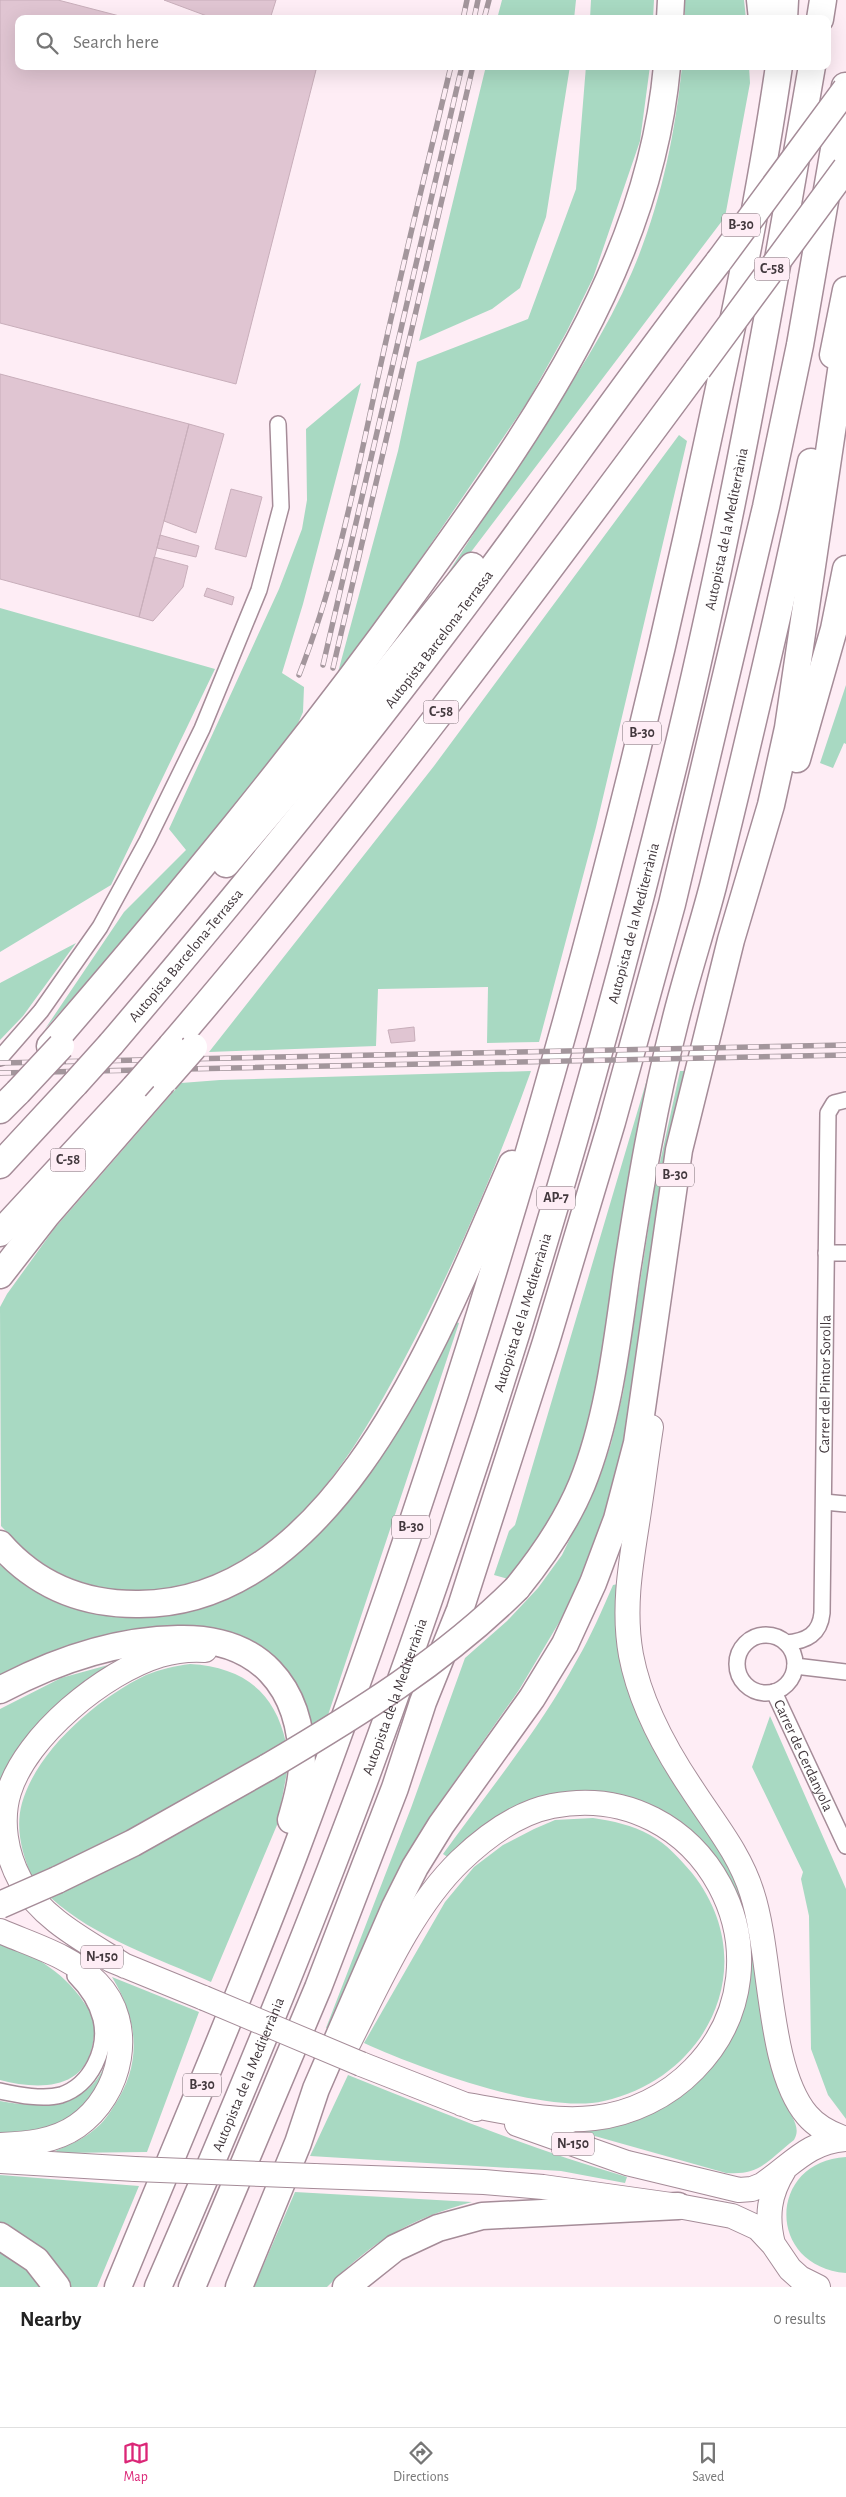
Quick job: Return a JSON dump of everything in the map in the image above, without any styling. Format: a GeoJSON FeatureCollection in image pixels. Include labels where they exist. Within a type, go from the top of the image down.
{"type":"FeatureCollection","features":[{"type":"Feature","properties":{"kind":"highway"},"geometry":{"type":"LineString","coordinates":[[670,15],[671,0]]}},
{"type":"Feature","properties":{"kind":"highway"},"geometry":{"type":"LineString","coordinates":[[760,0],[762,15]]}},
{"type":"Feature","properties":{"kind":"highway"},"geometry":{"type":"LineString","coordinates":[[784,15],[785,0]]}},
{"type":"Feature","properties":{"kind":"highway"},"geometry":{"type":"LineString","coordinates":[[821,15],[823,0]]}},
{"type":"Feature","properties":{"kind":"highway"},"geometry":{"type":"LineString","coordinates":[[56,1046],[228,834],[373,649],[437,560],[538,412],[599,304],[627,241],[642,198],[656,141],[666,70]]}},
{"type":"Feature","properties":{"kind":"highway","name":"B-30"},"geometry":{"type":"LineString","coordinates":[[118,2287],[249,1970],[325,1770],[428,1478],[517,1198],[618,834],[658,665],[719,385],[735,258],[760,131],[764,70]]}},
{"type":"Feature","properties":{"kind":"highway"},"geometry":{"type":"LineString","coordinates":[[719,385],[748,248],[778,70]]}},
{"type":"Feature","properties":{"kind":"highway","name":"Autopista de la Mediterrània"},"geometry":{"type":"LineString","coordinates":[[158,2287],[248,2076],[364,1781],[430,1597],[524,1310],[610,1011],[676,754],[710,607],[767,327],[811,70]]}},
{"type":"Feature","properties":{"kind":"highway","name":"Autopista de la Mediterrània"},"geometry":{"type":"LineString","coordinates":[[192,2287],[318,1988],[395,1788],[423,1702],[460,1610],[546,1342],[612,1122],[672,904],[764,516],[800,345],[846,80]]}},
{"type":"Feature","properties":{"kind":"highway","name":"Autopista Barcelona-Terrassa"},"geometry":{"type":"LineString","coordinates":[[0,1165],[111,1044],[228,907],[375,724],[515,539],[685,304],[846,89]]}},
{"type":"Feature","properties":{"kind":"highway","name":"C-58"},"geometry":{"type":"LineString","coordinates":[[0,1233],[135,1087],[182,1046],[536,589],[846,168]]}},
{"type":"Feature","properties":{"kind":"highway"},"geometry":{"type":"LineString","coordinates":[[0,1905],[133,1843],[268,1767],[367,1706],[447,1651],[477,1627],[517,1588],[544,1556],[564,1522],[582,1483],[597,1437],[621,1313],[644,1163],[675,1022],[712,889],[779,610],[846,290]]}},
{"type":"Feature","properties":{"kind":"highway"},"geometry":{"type":"LineString","coordinates":[[7,1099],[303,776],[426,624],[622,371],[685,304]]}},
{"type":"Feature","properties":{"kind":"highway","name":"B-30"},"geometry":{"type":"LineString","coordinates":[[239,2287],[298,2143],[316,2089],[375,1950],[415,1867],[441,1825],[547,1674],[578,1618],[617,1519],[637,1443],[679,1150],[695,1079],[715,1009],[731,940],[771,805],[788,728],[846,337]]}},
{"type":"Feature","properties":{"kind":"highway"},"geometry":{"type":"LineString","coordinates":[[715,1009],[803,741],[834,629],[846,569]]}},
{"type":"Feature","properties":{"kind":"highway"},"geometry":{"type":"LineString","coordinates":[[0,1275],[46,1216],[162,1084],[182,1046]]}},
{"type":"Feature","properties":{"kind":"highway"},"geometry":{"type":"LineString","coordinates":[[0,1544],[39,1579],[59,1590],[102,1602],[147,1604],[185,1599],[216,1589],[268,1559],[289,1543],[338,1493],[373,1446],[396,1409],[451,1303],[551,1077]]}},
{"type":"Feature","properties":{"kind":"highway"},"geometry":{"type":"LineString","coordinates":[[0,1690],[53,1664],[90,1652],[154,1640],[179,1638],[222,1644],[239,1650],[259,1661],[281,1684],[290,1699],[297,1717],[302,1766],[299,1792],[249,1970]]}},
{"type":"Feature","properties":{"kind":"highway"},"geometry":{"type":"LineString","coordinates":[[346,2287],[395,2248],[438,2228],[482,2216],[678,2206]]}},
{"type":"Feature","properties":{"kind":"highway"},"geometry":{"type":"LineString","coordinates":[[0,2236],[36,2260],[57,2287]]}},
{"type":"Feature","properties":{"kind":"main road"},"geometry":{"type":"LineString","coordinates":[[661,1272],[665,1318],[627,1598],[631,1655],[637,1681],[657,1730],[692,1790],[726,1838],[752,1893],[760,1924],[781,2052],[793,2093],[807,2116],[817,2125],[834,2135],[846,2139]]}},
{"type":"Feature","properties":{"kind":"main road"},"geometry":{"type":"LineString","coordinates":[[125,1966],[47,1914],[32,1898],[21,1881],[13,1865],[4,1829],[5,1811],[15,1776],[38,1742],[58,1722],[101,1685],[140,1663],[159,1655],[196,1649],[236,1653],[259,1661]]}},
{"type":"Feature","properties":{"kind":"main road"},"geometry":{"type":"LineString","coordinates":[[298,2143],[414,1919],[441,1882],[479,1843],[503,1827],[528,1814],[550,1807],[575,1803],[600,1804],[625,1810],[671,1829],[689,1844],[720,1885],[736,1925],[739,1970],[736,1991],[721,2034],[706,2057],[687,2077],[665,2093],[620,2114],[572,2120],[547,2118],[462,2104]]}},
{"type":"Feature","properties":{"kind":"main road","name":"N-150"},"geometry":{"type":"LineString","coordinates":[[0,1916],[462,2104],[627,2163],[739,2190],[762,2185],[811,2147],[833,2140],[846,2139]]}},
{"type":"Feature","properties":{"kind":"main road"},"geometry":{"type":"LineString","coordinates":[[0,2145],[34,2143],[55,2137],[76,2127],[92,2114],[107,2092],[117,2070],[119,2054],[118,2021],[113,2006],[98,1983],[85,1971],[70,1962],[10,1935]]}},
{"type":"Feature","properties":{"kind":"main road","name":"N-150"},"geometry":{"type":"LineString","coordinates":[[0,2161],[136,2169],[492,2183],[678,2206],[745,2221],[758,2228],[772,2244],[795,2278],[800,2278],[818,2287]]}},
{"type":"Feature","properties":{"kind":"main road","name":"N-150"},"geometry":{"type":"LineString","coordinates":[[772,2244],[769,2224],[771,2196],[786,2167]]}},
{"type":"Feature","properties":{"kind":"street"},"geometry":{"type":"LineString","coordinates":[[2,1056],[41,1011],[100,927],[147,841],[202,729],[259,590],[276,525],[280,507],[278,424]]}},
{"type":"Feature","properties":{"kind":"street","name":"Carrer del Pintor Sorolla"},"geometry":{"type":"LineString","coordinates":[[786,1643],[809,1638],[821,1623],[828,1113],[840,1102]]}},
{"type":"Feature","properties":{"kind":"street"},"geometry":{"type":"LineString","coordinates":[[826,1253],[846,1253]]}},
{"type":"Feature","properties":{"kind":"street"},"geometry":{"type":"LineString","coordinates":[[824,1502],[846,1504]]}},
{"type":"Feature","properties":{"kind":"street"},"geometry":{"type":"LineString","coordinates":[[762,1636],[775,1636],[786,1643],[792,1650],[795,1666],[789,1682],[774,1692],[761,1693],[748,1688],[740,1677],[737,1664],[740,1651],[749,1641],[762,1636]]}},
{"type":"Feature","properties":{"kind":"street"},"geometry":{"type":"LineString","coordinates":[[795,1666],[846,1672]]}},
{"type":"Feature","properties":{"kind":"street","name":"Carrer de Cerdanyola"},"geometry":{"type":"LineString","coordinates":[[774,1692],[846,1846]]}},
{"type":"Feature","properties":{"kind":"street"},"geometry":{"type":"LineString","coordinates":[[0,2091],[18,2095],[52,2097],[68,2093],[83,2082],[96,2063],[102,2036],[99,2013],[86,1988],[67,1968],[10,1935]]}},
{"type":"Feature","properties":{"kind":"green space"},"geometry":{"type":"Polygon","coordinates":[[[502,0],[576,0],[574,15],[498,15],[502,0]]]}},
{"type":"Feature","properties":{"kind":"green space"},"geometry":{"type":"Polygon","coordinates":[[[591,0],[654,0],[653,15],[590,15],[591,0]]]}},
{"type":"Feature","properties":{"kind":"green space"},"geometry":{"type":"Polygon","coordinates":[[[685,0],[744,0],[746,15],[685,15],[685,0]]]}},
{"type":"Feature","properties":{"kind":"green space"},"geometry":{"type":"Polygon","coordinates":[[[485,70],[569,70],[546,217],[520,288],[492,309],[419,341],[485,70]]]}},
{"type":"Feature","properties":{"kind":"green space"},"geometry":{"type":"Polygon","coordinates":[[[586,70],[649,70],[640,141],[593,278],[567,331],[528,401],[409,576],[337,676],[398,451],[417,362],[528,319],[576,189],[586,70]]]}},
{"type":"Feature","properties":{"kind":"green space"},"geometry":{"type":"Polygon","coordinates":[[[682,70],[749,70],[750,83],[725,217],[430,606],[428,604],[576,376],[612,315],[632,272],[651,222],[665,171],[682,70]]]}},
{"type":"Feature","properties":{"kind":"green space"},"geometry":{"type":"Polygon","coordinates":[[[361,383],[303,604],[282,673],[304,687],[303,712],[296,728],[169,890],[45,1029],[124,912],[186,850],[169,829],[279,589],[302,529],[307,500],[306,429],[361,383]]]}},
{"type":"Feature","properties":{"kind":"green space"},"geometry":{"type":"Polygon","coordinates":[[[679,435],[687,441],[596,827],[539,1042],[487,1043],[488,987],[378,989],[376,1046],[209,1052],[434,766],[679,435]]]}},
{"type":"Feature","properties":{"kind":"green space"},"geometry":{"type":"Polygon","coordinates":[[[0,608],[215,669],[111,885],[0,952],[0,608]]]}},
{"type":"Feature","properties":{"kind":"green space"},"geometry":{"type":"Polygon","coordinates":[[[846,685],[846,744],[844,743],[833,768],[820,763],[846,685]]]}},
{"type":"Feature","properties":{"kind":"green space"},"geometry":{"type":"Polygon","coordinates":[[[76,943],[23,1016],[0,1040],[0,983],[76,943]]]}},
{"type":"Feature","properties":{"kind":"green space"},"geometry":{"type":"Polygon","coordinates":[[[650,1069],[657,1069],[596,1411],[565,1502],[512,1580],[494,1575],[509,1531],[515,1525],[650,1069]]]}},
{"type":"Feature","properties":{"kind":"green space"},"geometry":{"type":"Polygon","coordinates":[[[531,1071],[504,1144],[474,1215],[425,1320],[395,1376],[371,1420],[343,1462],[312,1501],[279,1534],[243,1560],[203,1580],[160,1590],[138,1591],[116,1590],[96,1586],[62,1574],[31,1554],[1,1526],[0,1307],[7,1294],[54,1229],[181,1083],[220,1080],[531,1071]]]}},
{"type":"Feature","properties":{"kind":"green space"},"geometry":{"type":"Polygon","coordinates":[[[680,1071],[687,1071],[620,1466],[607,1507],[570,1604],[519,1690],[432,1814],[398,1875],[333,2031],[326,2028],[411,1808],[465,1658],[507,1621],[538,1588],[562,1555],[599,1479],[611,1444],[623,1393],[655,1185],[680,1071]]]}},
{"type":"Feature","properties":{"kind":"green space"},"geometry":{"type":"Polygon","coordinates":[[[455,1322],[459,1323],[327,1718],[312,1726],[303,1695],[287,1671],[266,1652],[238,1636],[0,1678],[0,1565],[29,1588],[55,1602],[101,1615],[129,1616],[178,1613],[207,1603],[258,1577],[455,1322]]]}},
{"type":"Feature","properties":{"kind":"green space"},"geometry":{"type":"Polygon","coordinates":[[[618,1584],[618,1621],[745,1900],[779,2083],[785,2103],[797,2130],[794,2140],[771,2160],[748,2172],[726,2173],[584,2133],[585,2128],[698,2079],[717,2057],[730,2036],[745,1923],[739,1901],[729,1881],[664,1813],[644,1804],[617,1797],[520,1806],[489,1822],[449,1858],[443,1854],[513,1759],[563,1686],[587,1642],[613,1585],[618,1584]]]}},
{"type":"Feature","properties":{"kind":"green space"},"geometry":{"type":"Polygon","coordinates":[[[119,1662],[0,1786],[0,1709],[61,1678],[119,1662]]]}},
{"type":"Feature","properties":{"kind":"green space"},"geometry":{"type":"Polygon","coordinates":[[[190,1664],[225,1670],[253,1685],[265,1696],[274,1709],[286,1743],[149,1822],[32,1877],[25,1859],[19,1831],[20,1812],[30,1783],[55,1745],[108,1697],[128,1685],[157,1671],[190,1664]]]}},
{"type":"Feature","properties":{"kind":"green space"},"geometry":{"type":"Polygon","coordinates":[[[770,1716],[846,1889],[846,2119],[828,2095],[811,2049],[809,1916],[801,1879],[803,1872],[752,1767],[770,1716]]]}},
{"type":"Feature","properties":{"kind":"green space"},"geometry":{"type":"Polygon","coordinates":[[[287,1772],[277,1825],[211,1982],[107,1936],[87,1925],[51,1898],[287,1772]]]}},
{"type":"Feature","properties":{"kind":"green space"},"geometry":{"type":"Polygon","coordinates":[[[593,1818],[629,1826],[650,1835],[668,1847],[692,1873],[713,1907],[723,1943],[723,1978],[714,2011],[697,2042],[672,2068],[641,2088],[604,2101],[579,2104],[549,2101],[482,2087],[416,2065],[364,2043],[445,1902],[474,1867],[503,1845],[555,1820],[593,1818]]]}},
{"type":"Feature","properties":{"kind":"green space"},"geometry":{"type":"Polygon","coordinates":[[[0,1939],[50,1967],[71,1986],[89,2010],[94,2028],[92,2047],[87,2062],[68,2080],[55,2084],[28,2085],[0,2080],[0,1939]]]}},
{"type":"Feature","properties":{"kind":"green space"},"geometry":{"type":"Polygon","coordinates":[[[112,1977],[199,2012],[147,2152],[60,2153],[55,2151],[76,2142],[98,2127],[112,2109],[130,2074],[134,2042],[132,2025],[121,1993],[112,1977]]]}},
{"type":"Feature","properties":{"kind":"green space"},"geometry":{"type":"Polygon","coordinates":[[[108,2055],[100,2093],[62,2126],[0,2138],[0,2101],[29,2105],[58,2103],[72,2099],[84,2092],[95,2082],[103,2069],[108,2055]]]}},
{"type":"Feature","properties":{"kind":"green space"},"geometry":{"type":"Polygon","coordinates":[[[348,2075],[521,2142],[627,2177],[625,2183],[561,2171],[310,2156],[348,2075]]]}},
{"type":"Feature","properties":{"kind":"green space"},"geometry":{"type":"Polygon","coordinates":[[[846,2157],[846,2273],[820,2266],[801,2252],[790,2234],[786,2214],[790,2194],[802,2176],[820,2163],[846,2157]]]}},
{"type":"Feature","properties":{"kind":"green space"},"geometry":{"type":"Polygon","coordinates":[[[0,2175],[139,2186],[97,2287],[68,2287],[0,2224],[0,2175]]]}},
{"type":"Feature","properties":{"kind":"green space"},"geometry":{"type":"Polygon","coordinates":[[[295,2192],[472,2202],[429,2216],[393,2234],[376,2244],[327,2287],[254,2287],[295,2192]]]}},
{"type":"Feature","properties":{"kind":"green space"},"geometry":{"type":"Polygon","coordinates":[[[0,2245],[46,2287],[0,2287],[0,2245]]]}},
{"type":"Feature","properties":{"kind":"building"},"geometry":{"type":"Polygon","coordinates":[[[0,0],[58,0],[116,15],[15,15],[15,70],[316,70],[236,384],[0,323],[0,0]]]}},
{"type":"Feature","properties":{"kind":"building"},"geometry":{"type":"Polygon","coordinates":[[[164,0],[276,0],[271,15],[204,15],[164,0]]]}},
{"type":"Feature","properties":{"kind":"building"},"geometry":{"type":"Polygon","coordinates":[[[0,374],[189,424],[139,617],[0,579],[0,374]]]}},
{"type":"Feature","properties":{"kind":"building"},"geometry":{"type":"Polygon","coordinates":[[[189,424],[224,434],[196,533],[164,521],[189,424]]]}},
{"type":"Feature","properties":{"kind":"building"},"geometry":{"type":"Polygon","coordinates":[[[231,489],[262,497],[246,557],[215,549],[231,489]]]}},
{"type":"Feature","properties":{"kind":"building"},"geometry":{"type":"Polygon","coordinates":[[[160,535],[199,546],[196,557],[157,548],[160,535]]]}},
{"type":"Feature","properties":{"kind":"building"},"geometry":{"type":"Polygon","coordinates":[[[154,557],[188,566],[183,587],[153,621],[139,617],[154,557]]]}},
{"type":"Feature","properties":{"kind":"building"},"geometry":{"type":"Polygon","coordinates":[[[207,588],[234,597],[232,605],[204,596],[207,588]]]}},
{"type":"Feature","properties":{"kind":"building"},"geometry":{"type":"Polygon","coordinates":[[[414,1027],[415,1041],[391,1043],[388,1030],[414,1027]]]}},
{"type":"Feature","properties":{"kind":"railway"},"geometry":{"type":"LineString","coordinates":[[464,15],[467,0]]}},
{"type":"Feature","properties":{"kind":"railway"},"geometry":{"type":"LineString","coordinates":[[475,15],[478,0]]}},
{"type":"Feature","properties":{"kind":"railway"},"geometry":{"type":"LineString","coordinates":[[485,15],[489,0]]}},
{"type":"Feature","properties":{"kind":"railway"},"geometry":{"type":"LineString","coordinates":[[299,675],[325,600],[346,523],[397,292],[450,70]]}},
{"type":"Feature","properties":{"kind":"railway"},"geometry":{"type":"LineString","coordinates":[[323,665],[461,70]]}},
{"type":"Feature","properties":{"kind":"railway"},"geometry":{"type":"LineString","coordinates":[[333,668],[472,70]]}},
{"type":"Feature","properties":{"kind":"railway"},"geometry":{"type":"LineString","coordinates":[[0,1063],[846,1045]]}},
{"type":"Feature","properties":{"kind":"railway"},"geometry":{"type":"LineString","coordinates":[[0,1073],[846,1055]]}}]}
